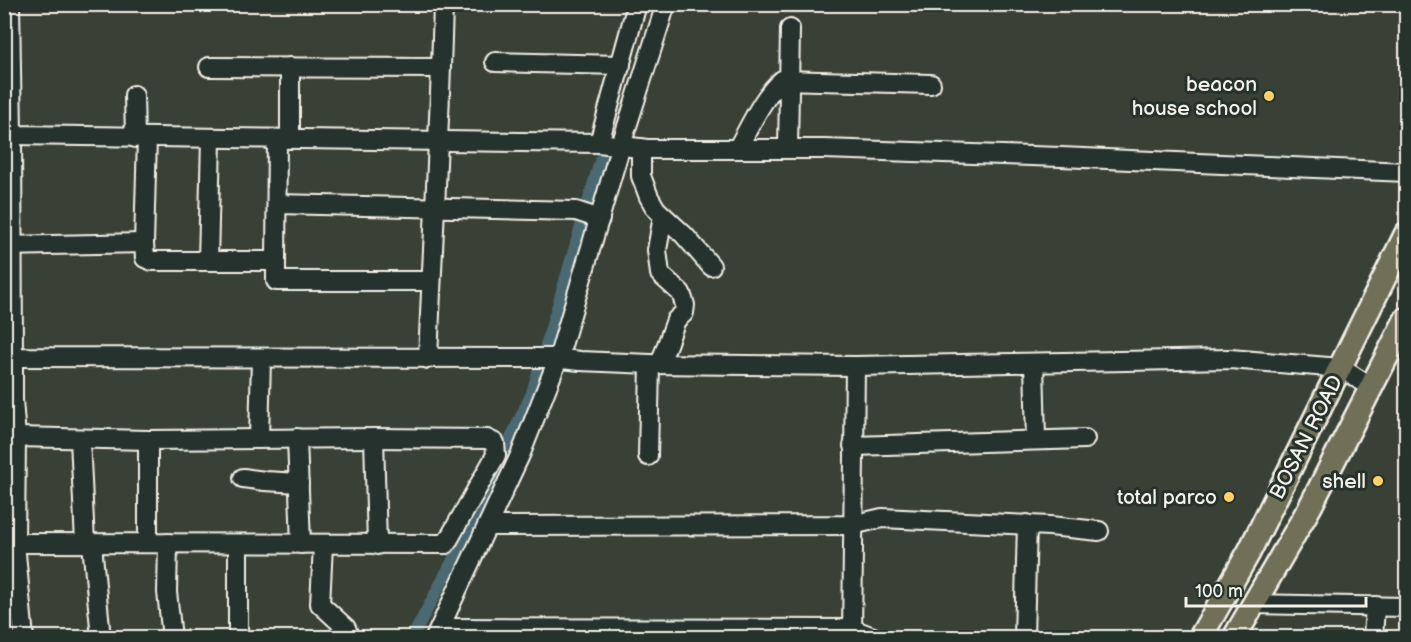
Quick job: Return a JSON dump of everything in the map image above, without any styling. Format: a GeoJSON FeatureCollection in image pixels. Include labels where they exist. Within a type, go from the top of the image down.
{"type":"FeatureCollection","features":[{"type":"Feature","properties":{"kind":"main road","name":"BOSAN ROAD"},"geometry":{"type":"LineString","coordinates":[[1200,638],[1249,552],[1407,234]]}},
{"type":"Feature","properties":{"kind":"main road","name":"BOSAN ROAD"},"geometry":{"type":"LineString","coordinates":[[1234,638],[1310,507],[1407,320]]}},
{"type":"Feature","properties":{"kind":"street"},"geometry":{"type":"LineString","coordinates":[[10,4],[8,135],[13,357],[9,395],[16,437],[10,507],[15,543],[11,578],[24,638]]}},
{"type":"Feature","properties":{"kind":"street"},"geometry":{"type":"LineString","coordinates":[[428,359],[439,140],[442,4]]}},
{"type":"Feature","properties":{"kind":"street"},"geometry":{"type":"LineString","coordinates":[[611,144],[621,65],[636,4]]}},
{"type":"Feature","properties":{"kind":"street"},"geometry":{"type":"LineString","coordinates":[[666,4],[611,144],[588,215],[555,359],[507,448],[489,526],[437,633],[852,633],[876,638]]}},
{"type":"Feature","properties":{"kind":"street"},"geometry":{"type":"LineString","coordinates":[[788,149],[790,28]]}},
{"type":"Feature","properties":{"kind":"street"},"geometry":{"type":"LineString","coordinates":[[495,62],[621,65]]}},
{"type":"Feature","properties":{"kind":"street"},"geometry":{"type":"LineString","coordinates":[[209,67],[441,68]]}},
{"type":"Feature","properties":{"kind":"street"},"geometry":{"type":"LineString","coordinates":[[290,67],[277,204],[276,281],[431,281]]}},
{"type":"Feature","properties":{"kind":"street"},"geometry":{"type":"LineString","coordinates":[[737,149],[776,85],[782,80],[932,84]]}},
{"type":"Feature","properties":{"kind":"street"},"geometry":{"type":"LineString","coordinates":[[134,95],[141,138],[143,253],[148,260],[276,261]]}},
{"type":"Feature","properties":{"kind":"street"},"geometry":{"type":"LineString","coordinates":[[8,135],[611,144],[641,148],[788,149],[1050,156],[1407,172]]}},
{"type":"Feature","properties":{"kind":"street"},"geometry":{"type":"LineString","coordinates":[[208,261],[211,139]]}},
{"type":"Feature","properties":{"kind":"street"},"geometry":{"type":"LineString","coordinates":[[641,148],[641,176],[649,196],[663,216],[711,266]]}},
{"type":"Feature","properties":{"kind":"street"},"geometry":{"type":"LineString","coordinates":[[277,204],[434,207],[588,215]]}},
{"type":"Feature","properties":{"kind":"street"},"geometry":{"type":"LineString","coordinates":[[648,456],[655,364],[676,320],[684,313],[686,305],[681,293],[660,274],[657,250],[663,216]]}},
{"type":"Feature","properties":{"kind":"street"},"geometry":{"type":"LineString","coordinates":[[9,246],[144,243]]}},
{"type":"Feature","properties":{"kind":"street"},"geometry":{"type":"LineString","coordinates":[[13,357],[555,359],[655,364],[855,366],[1230,359],[1341,368],[1372,388]]}},
{"type":"Feature","properties":{"kind":"street"},"geometry":{"type":"LineString","coordinates":[[259,439],[261,358]]}},
{"type":"Feature","properties":{"kind":"street"},"geometry":{"type":"LineString","coordinates":[[1034,363],[1036,440]]}},
{"type":"Feature","properties":{"kind":"street"},"geometry":{"type":"LineString","coordinates":[[852,633],[855,366]]}},
{"type":"Feature","properties":{"kind":"street"},"geometry":{"type":"LineString","coordinates":[[16,437],[148,441],[297,438],[487,439],[507,448]]}},
{"type":"Feature","properties":{"kind":"street"},"geometry":{"type":"LineString","coordinates":[[80,438],[89,544],[101,638]]}},
{"type":"Feature","properties":{"kind":"street"},"geometry":{"type":"LineString","coordinates":[[297,438],[301,544]]}},
{"type":"Feature","properties":{"kind":"street"},"geometry":{"type":"LineString","coordinates":[[374,438],[377,545]]}},
{"type":"Feature","properties":{"kind":"street"},"geometry":{"type":"LineString","coordinates":[[853,446],[1085,440]]}},
{"type":"Feature","properties":{"kind":"street"},"geometry":{"type":"LineString","coordinates":[[148,441],[148,543]]}},
{"type":"Feature","properties":{"kind":"street"},"geometry":{"type":"LineString","coordinates":[[15,543],[446,544],[496,455],[507,448]]}},
{"type":"Feature","properties":{"kind":"street"},"geometry":{"type":"LineString","coordinates":[[243,478],[299,483]]}},
{"type":"Feature","properties":{"kind":"street"},"geometry":{"type":"LineString","coordinates":[[489,526],[852,525],[882,518],[1027,524],[1099,531]]}},
{"type":"Feature","properties":{"kind":"street"},"geometry":{"type":"LineString","coordinates":[[1024,638],[1027,524]]}},
{"type":"Feature","properties":{"kind":"street"},"geometry":{"type":"LineString","coordinates":[[168,543],[167,592],[172,638]]}},
{"type":"Feature","properties":{"kind":"street"},"geometry":{"type":"LineString","coordinates":[[238,544],[238,638]]}},
{"type":"Feature","properties":{"kind":"street"},"geometry":{"type":"LineString","coordinates":[[323,545],[320,604],[346,628],[350,638]]}},
{"type":"Feature","properties":{"kind":"street"},"geometry":{"type":"LineString","coordinates":[[1254,604],[1407,607]]}},
{"type":"Feature","properties":{"kind":"street"},"geometry":{"type":"LineString","coordinates":[[1373,638],[1375,606]]}},
{"type":"Feature","properties":{"kind":"waterway"},"geometry":{"type":"LineString","coordinates":[[412,638],[463,541],[532,393],[607,138]]}},
{"type":"Feature","properties":{"kind":"place","name":"beacon house school"},"geometry":{"type":"Point","coordinates":[1269,96]}},
{"type":"Feature","properties":{"kind":"place","name":"shell"},"geometry":{"type":"Point","coordinates":[1378,481]}},
{"type":"Feature","properties":{"kind":"place","name":"total parco"},"geometry":{"type":"Point","coordinates":[1229,497]}}]}
